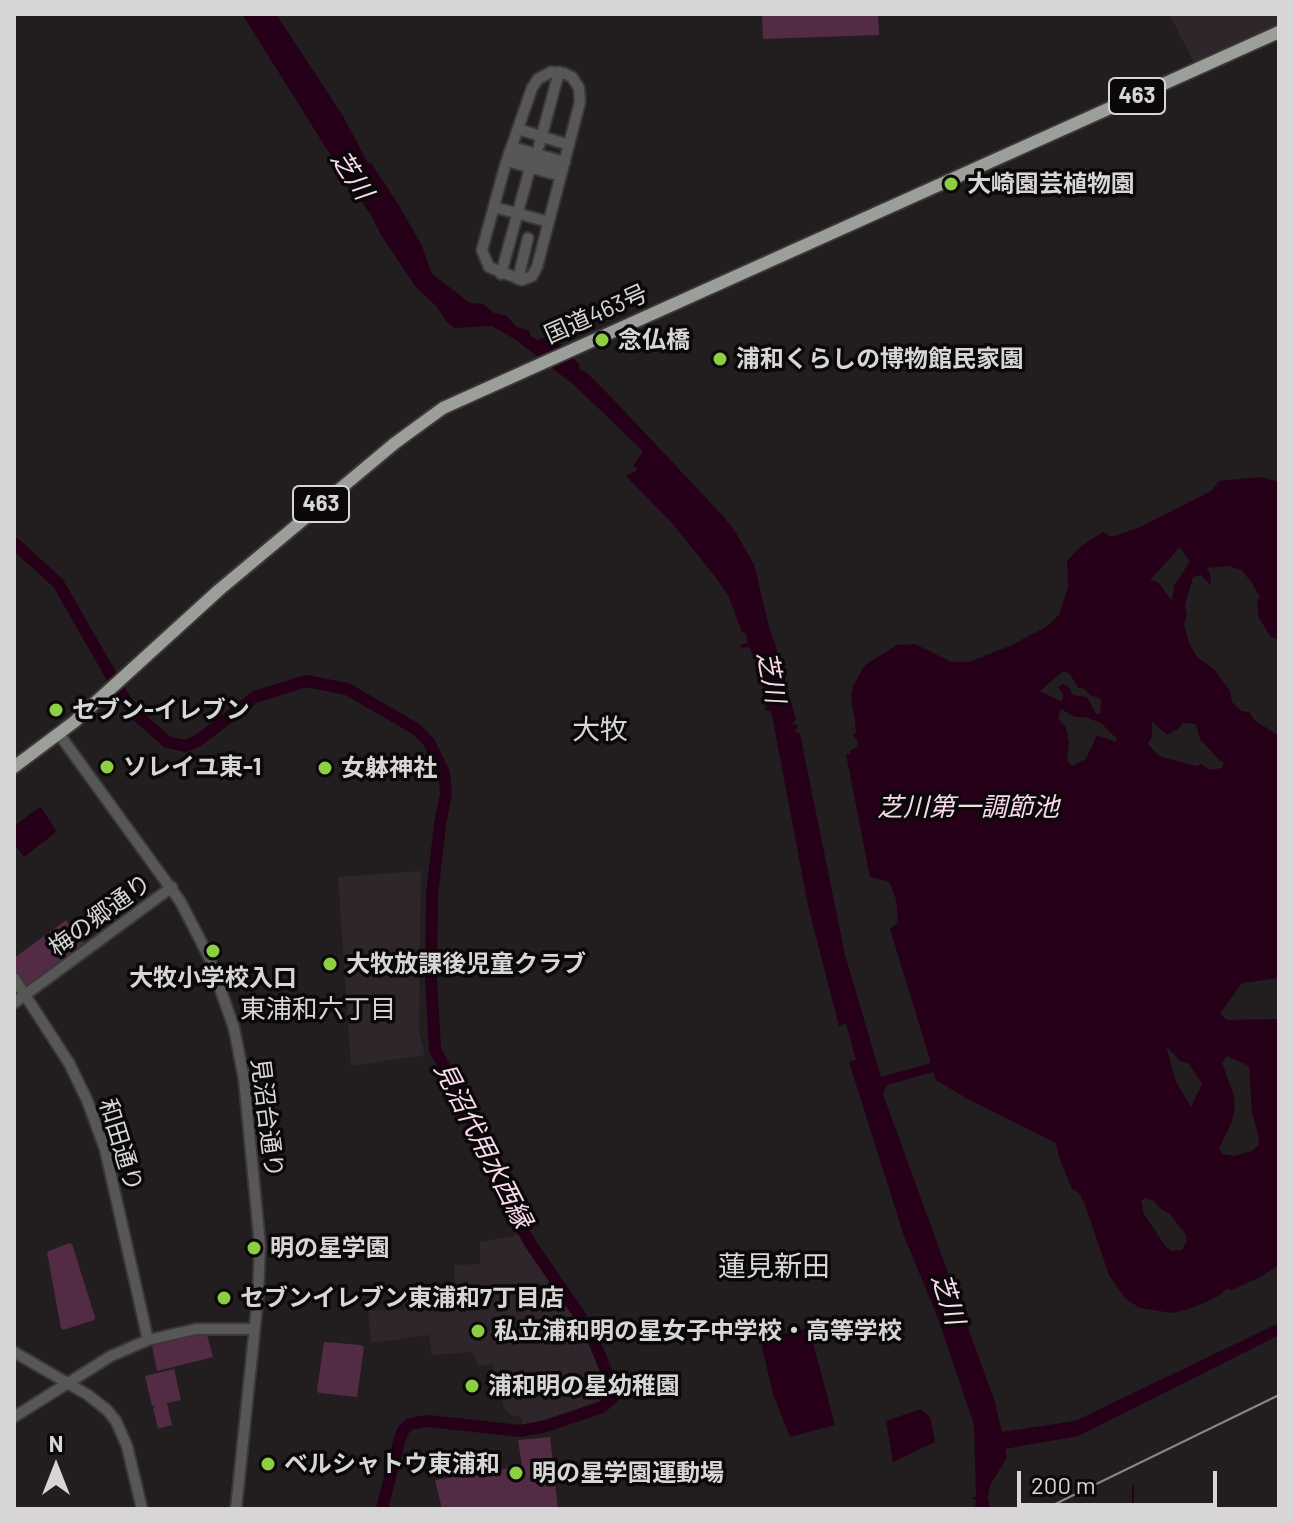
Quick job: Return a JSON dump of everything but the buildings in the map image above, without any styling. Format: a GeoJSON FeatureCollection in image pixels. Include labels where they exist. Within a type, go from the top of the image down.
{"type":"FeatureCollection","features":[{"type":"Feature","properties":{"kind":"highway","name":"国道463号"},"geometry":{"type":"LineString","coordinates":[[14,767],[59,734],[219,590],[413,429],[459,400],[1279,32]]}},
{"type":"Feature","properties":{"kind":"street"},"geometry":{"type":"LineString","coordinates":[[540,141],[559,72]]}},
{"type":"Feature","properties":{"kind":"street"},"geometry":{"type":"LineString","coordinates":[[559,72],[572,77],[581,96],[543,242],[532,276],[525,280],[501,274],[489,267],[482,254],[518,129],[534,83],[544,74],[559,72]]}},
{"type":"Feature","properties":{"kind":"street"},"geometry":{"type":"LineString","coordinates":[[518,129],[540,141],[569,145]]}},
{"type":"Feature","properties":{"kind":"street"},"geometry":{"type":"LineString","coordinates":[[509,154],[530,168],[563,169]]}},
{"type":"Feature","properties":{"kind":"street"},"geometry":{"type":"LineString","coordinates":[[509,154],[563,169]]}},
{"type":"Feature","properties":{"kind":"street"},"geometry":{"type":"LineString","coordinates":[[501,274],[530,168]]}},
{"type":"Feature","properties":{"kind":"street"},"geometry":{"type":"LineString","coordinates":[[494,207],[549,222]]}},
{"type":"Feature","properties":{"kind":"street"},"geometry":{"type":"LineString","coordinates":[[512,234],[543,242]]}},
{"type":"Feature","properties":{"kind":"street"},"geometry":{"type":"LineString","coordinates":[[518,279],[528,238]]}},
{"type":"Feature","properties":{"kind":"street","name":"見沼台通り"},"geometry":{"type":"LineString","coordinates":[[59,734],[172,887],[209,957],[223,992],[239,1053],[260,1229],[259,1278],[236,1509]]}},
{"type":"Feature","properties":{"kind":"street","name":"梅の郷通り"},"geometry":{"type":"LineString","coordinates":[[14,1003],[172,887]]}},
{"type":"Feature","properties":{"kind":"street","name":"和田通り"},"geometry":{"type":"LineString","coordinates":[[14,978],[69,1063],[87,1100],[105,1149],[148,1340]]}},
{"type":"Feature","properties":{"kind":"street"},"geometry":{"type":"LineString","coordinates":[[14,1417],[111,1356],[148,1340],[196,1329],[254,1329]]}},
{"type":"Feature","properties":{"kind":"street"},"geometry":{"type":"LineString","coordinates":[[14,1352],[100,1403],[116,1421],[127,1446],[142,1509]]}},
{"type":"Feature","properties":{"kind":"shaded area"},"geometry":{"type":"Polygon","coordinates":[[[762,14],[878,14],[879,35],[763,39],[762,14]]]}},
{"type":"Feature","properties":{"kind":"shaded area"},"geometry":{"type":"Polygon","coordinates":[[[1169,14],[1279,14],[1279,24],[1194,62],[1169,14]]]}},
{"type":"Feature","properties":{"kind":"shaded area"},"geometry":{"type":"Polygon","coordinates":[[[421,871],[419,1033],[425,1055],[351,1066],[338,877],[421,871]]]}},
{"type":"Feature","properties":{"kind":"shaded area"},"geometry":{"type":"Polygon","coordinates":[[[66,920],[85,944],[30,985],[25,985],[14,969],[14,958],[66,920]]]}},
{"type":"Feature","properties":{"kind":"shaded area","name":"私立浦和明の星女子中学校・高等学校"},"geometry":{"type":"Polygon","coordinates":[[[520,1235],[591,1339],[609,1386],[606,1398],[596,1404],[568,1416],[522,1425],[522,1418],[509,1414],[504,1408],[492,1364],[479,1366],[472,1352],[432,1355],[429,1335],[371,1343],[368,1311],[404,1310],[404,1290],[455,1288],[454,1265],[480,1264],[480,1242],[520,1235]]]}},
{"type":"Feature","properties":{"kind":"shaded area"},"geometry":{"type":"Polygon","coordinates":[[[72,1244],[95,1317],[94,1320],[63,1330],[47,1252],[72,1244]]]}},
{"type":"Feature","properties":{"kind":"shaded area"},"geometry":{"type":"Polygon","coordinates":[[[207,1335],[213,1357],[157,1371],[152,1346],[184,1337],[207,1335]]]}},
{"type":"Feature","properties":{"kind":"shaded area"},"geometry":{"type":"Polygon","coordinates":[[[324,1342],[364,1347],[357,1397],[319,1393],[317,1390],[324,1342]]]}},
{"type":"Feature","properties":{"kind":"shaded area"},"geometry":{"type":"Polygon","coordinates":[[[174,1369],[181,1400],[167,1403],[172,1425],[158,1429],[153,1408],[156,1406],[152,1406],[145,1376],[174,1369]]]}},
{"type":"Feature","properties":{"kind":"shaded area","name":"明の星学園運動場"},"geometry":{"type":"Polygon","coordinates":[[[550,1437],[558,1509],[442,1509],[435,1480],[522,1466],[518,1440],[550,1437]]]}},
{"type":"Feature","properties":{"kind":"water","name":"芝川第一調節池"},"geometry":{"type":"Polygon","coordinates":[[[242,14],[276,14],[343,116],[368,163],[371,163],[398,204],[422,246],[432,274],[470,303],[483,304],[494,313],[507,316],[516,327],[529,330],[531,336],[538,340],[544,338],[551,345],[562,344],[561,347],[580,365],[578,368],[612,398],[723,516],[753,563],[756,562],[783,681],[781,689],[788,693],[796,719],[792,724],[798,725],[795,731],[800,734],[845,955],[881,1077],[931,1063],[890,929],[898,922],[896,899],[889,882],[870,877],[846,754],[857,747],[858,742],[853,735],[856,732],[851,699],[853,686],[864,666],[897,645],[915,644],[951,662],[969,662],[1012,645],[1046,627],[1059,615],[1068,587],[1067,561],[1080,547],[1103,532],[1112,537],[1140,527],[1211,491],[1219,481],[1260,477],[1279,482],[1279,639],[1271,637],[1259,618],[1257,601],[1260,597],[1253,585],[1242,570],[1229,566],[1206,568],[1210,573],[1211,585],[1200,575],[1193,577],[1185,605],[1187,615],[1184,624],[1197,657],[1214,669],[1230,691],[1232,702],[1279,736],[1279,978],[1242,983],[1220,1014],[1227,1020],[1279,1019],[1279,1265],[1260,1277],[1232,1290],[1227,1289],[1217,1297],[1189,1309],[1172,1313],[1140,1308],[1126,1299],[1109,1275],[1085,1205],[1079,1193],[1072,1189],[1056,1143],[968,1099],[936,1080],[933,1072],[887,1085],[883,1094],[994,1399],[1002,1432],[1075,1421],[1279,1323],[1279,1335],[1078,1436],[1005,1449],[1007,1458],[990,1485],[990,1509],[975,1509],[976,1500],[970,1497],[976,1497],[974,1425],[939,1321],[904,1236],[849,1062],[856,1060],[846,1023],[839,1026],[808,906],[772,715],[764,710],[768,702],[763,665],[755,659],[749,647],[741,648],[740,645],[748,643],[746,634],[742,632],[728,595],[717,579],[672,523],[626,476],[636,471],[637,468],[633,466],[643,451],[574,385],[516,340],[492,326],[454,328],[446,321],[436,306],[415,286],[242,14]],[[1180,547],[1150,580],[1158,582],[1172,601],[1174,585],[1190,562],[1180,547]],[[1063,671],[1040,691],[1062,702],[1063,694],[1058,687],[1063,684],[1069,687],[1073,695],[1087,697],[1096,714],[1100,714],[1101,699],[1078,688],[1070,674],[1063,671]],[[1061,709],[1058,718],[1066,728],[1069,742],[1067,761],[1072,766],[1086,759],[1097,735],[1115,742],[1117,739],[1101,723],[1075,717],[1061,709]],[[1152,721],[1152,736],[1148,744],[1159,756],[1196,766],[1201,764],[1210,770],[1222,768],[1224,762],[1200,739],[1196,724],[1183,723],[1167,735],[1152,721]],[[1166,1046],[1176,1082],[1191,1107],[1202,1084],[1189,1064],[1180,1061],[1166,1046]],[[1227,1056],[1222,1063],[1234,1096],[1232,1121],[1219,1149],[1222,1154],[1234,1156],[1252,1151],[1259,1145],[1252,1112],[1249,1066],[1227,1056]],[[1145,1198],[1141,1201],[1144,1214],[1166,1247],[1172,1251],[1182,1250],[1187,1241],[1186,1235],[1169,1213],[1145,1198]]]}},
{"type":"Feature","properties":{"kind":"water"},"geometry":{"type":"Polygon","coordinates":[[[38,808],[56,830],[24,857],[14,843],[14,826],[38,808]]]}},
{"type":"Feature","properties":{"kind":"water"},"geometry":{"type":"Polygon","coordinates":[[[809,1328],[835,1425],[790,1437],[773,1394],[762,1347],[764,1338],[809,1328]]]}},
{"type":"Feature","properties":{"kind":"water"},"geometry":{"type":"Polygon","coordinates":[[[921,1409],[930,1417],[935,1442],[893,1462],[886,1421],[921,1409]]]}},
{"type":"Feature","properties":{"kind":"waterway","name":"見沼代用水西縁"},"geometry":{"type":"LineString","coordinates":[[14,543],[58,583],[124,698],[139,717],[167,742],[186,746],[199,740],[255,697],[306,681],[347,689],[416,729],[429,742],[444,773],[446,794],[432,895],[431,978],[435,1049],[479,1135],[512,1211],[530,1243],[589,1329],[614,1390],[612,1398],[602,1407],[521,1431],[428,1421],[410,1424],[400,1438],[382,1509]]}},
{"type":"Feature","properties":{"kind":"waterway"},"geometry":{"type":"LineString","coordinates":[[1133,1486],[1133,1509]]}},
{"type":"Feature","properties":{"kind":"railway"},"geometry":{"type":"LineString","coordinates":[[1045,1509],[1279,1395]]}},
{"type":"Feature","properties":{"kind":"place","name":"大崎園芸植物園"},"geometry":{"type":"Point","coordinates":[951,184]}},
{"type":"Feature","properties":{"kind":"place","name":"念仏橋"},"geometry":{"type":"Point","coordinates":[602,340]}},
{"type":"Feature","properties":{"kind":"place","name":"浦和くらしの博物館民家園"},"geometry":{"type":"Point","coordinates":[720,359]}},
{"type":"Feature","properties":{"kind":"place","name":"セブン-イレブン"},"geometry":{"type":"Point","coordinates":[56,710]}},
{"type":"Feature","properties":{"kind":"place","name":"ソレイユ東-1"},"geometry":{"type":"Point","coordinates":[107,767]}},
{"type":"Feature","properties":{"kind":"place","name":"女躰神社"},"geometry":{"type":"Point","coordinates":[325,768]}},
{"type":"Feature","properties":{"kind":"place","name":"大牧小学校入口"},"geometry":{"type":"Point","coordinates":[213,951]}},
{"type":"Feature","properties":{"kind":"place","name":"大牧放課後児童クラブ"},"geometry":{"type":"Point","coordinates":[330,964]}},
{"type":"Feature","properties":{"kind":"place","name":"明の星学園"},"geometry":{"type":"Point","coordinates":[254,1248]}},
{"type":"Feature","properties":{"kind":"place","name":"セブンイレブン東浦和7丁目店"},"geometry":{"type":"Point","coordinates":[224,1298]}},
{"type":"Feature","properties":{"kind":"place","name":"私立浦和明の星女子中学校・高等学校"},"geometry":{"type":"Point","coordinates":[478,1331]}},
{"type":"Feature","properties":{"kind":"place","name":"浦和明の星幼稚園"},"geometry":{"type":"Point","coordinates":[472,1386]}},
{"type":"Feature","properties":{"kind":"place","name":"ベルシャトウ東浦和"},"geometry":{"type":"Point","coordinates":[268,1464]}},
{"type":"Feature","properties":{"kind":"place","name":"明の星学園運動場"},"geometry":{"type":"Point","coordinates":[516,1473]}},
{"type":"Feature","properties":{"kind":"district","name":"大牧"},"geometry":{"type":"Point","coordinates":[600,730]}},
{"type":"Feature","properties":{"kind":"district","name":"東浦和六丁目"},"geometry":{"type":"Point","coordinates":[318,1009]}},
{"type":"Feature","properties":{"kind":"district","name":"蓮見新田"},"geometry":{"type":"Point","coordinates":[774,1267]}},
{"type":"Feature","properties":{"kind":"water label","name":"芝川"},"geometry":{"type":"Point","coordinates":[352,175]}},
{"type":"Feature","properties":{"kind":"water label","name":"芝川"},"geometry":{"type":"Point","coordinates":[771,677]}},
{"type":"Feature","properties":{"kind":"water label","name":"芝川"},"geometry":{"type":"Point","coordinates":[948,1299]}}]}
